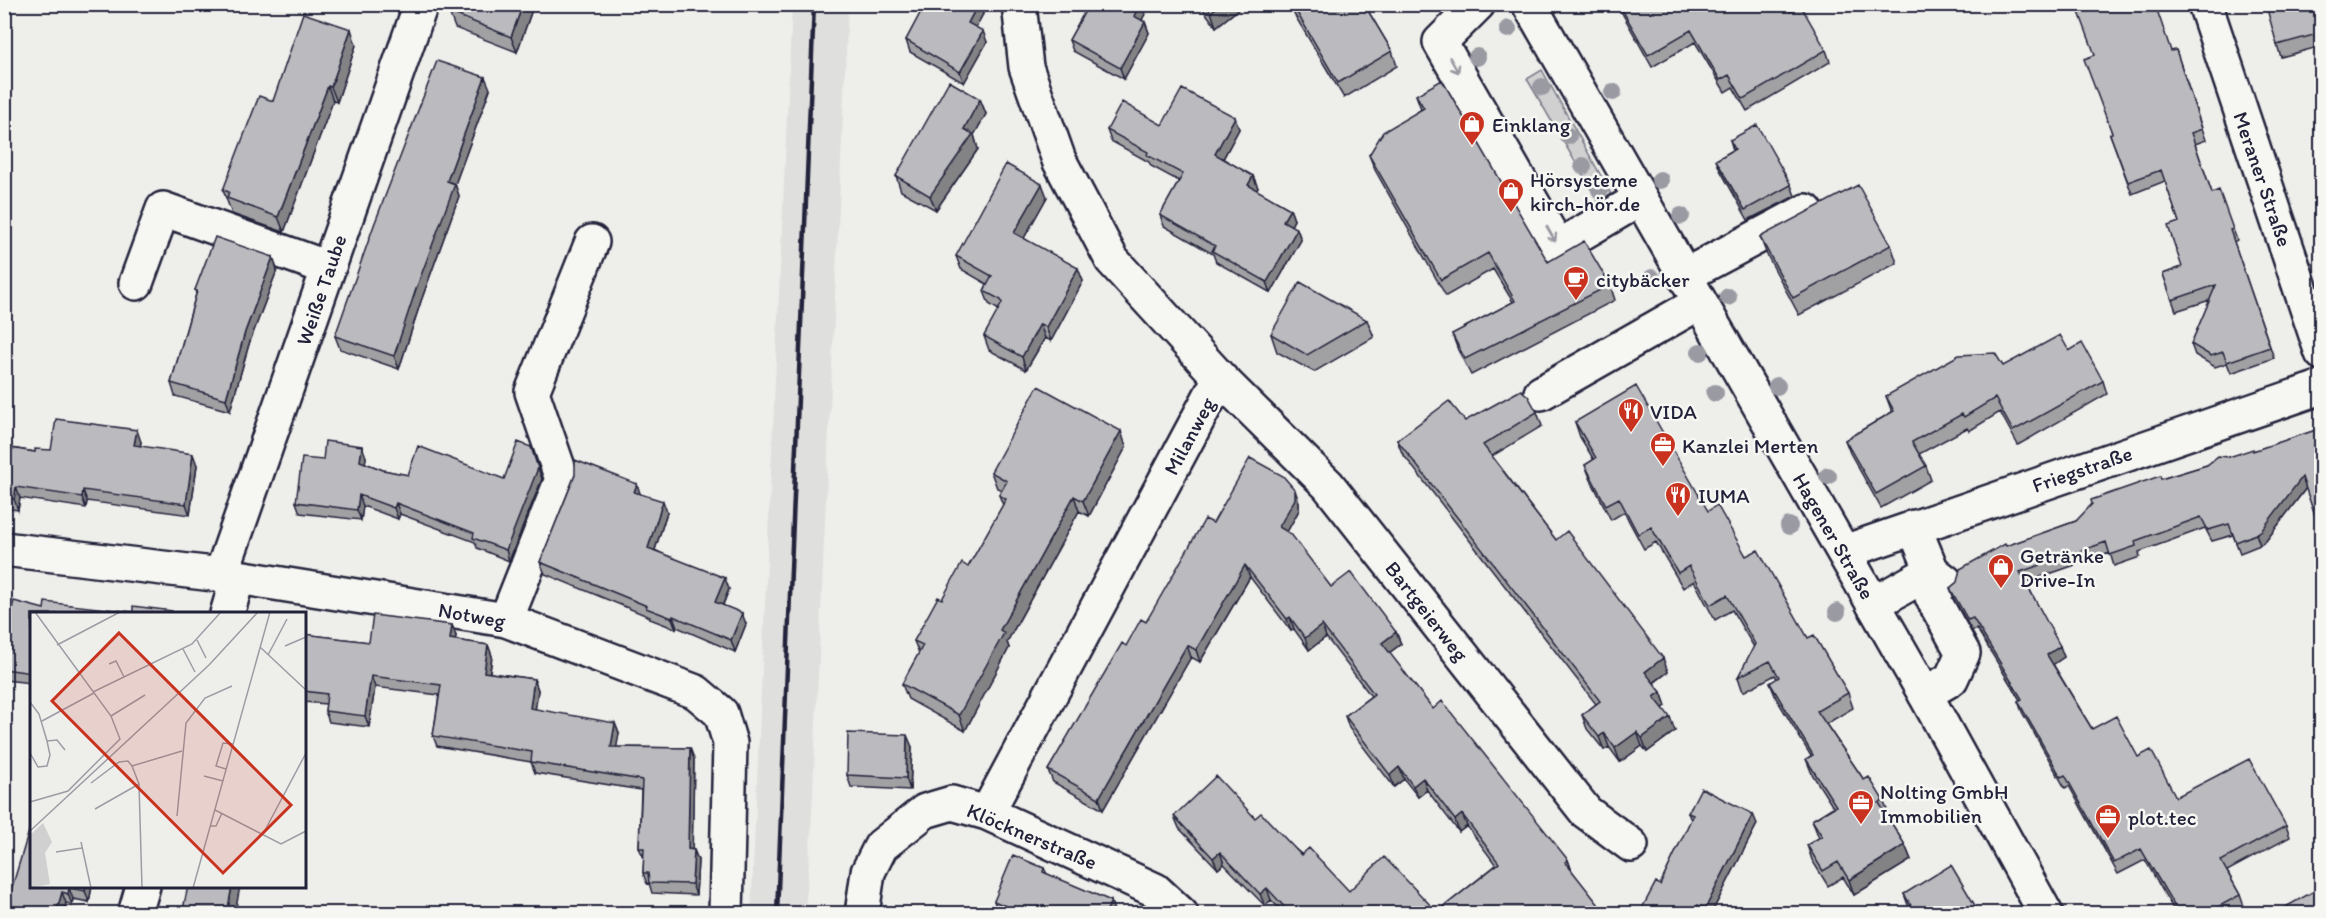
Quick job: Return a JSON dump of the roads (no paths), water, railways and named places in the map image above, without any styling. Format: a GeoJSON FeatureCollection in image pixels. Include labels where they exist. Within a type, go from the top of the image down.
{"type":"FeatureCollection","features":[{"type":"Feature","properties":{"kind":"street","name":"Weiße Taube"},"geometry":{"type":"LineString","coordinates":[[227,612],[230,576],[328,268],[421,4]]}},
{"type":"Feature","properties":{"kind":"street","name":"Milanweg"},"geometry":{"type":"LineString","coordinates":[[987,813],[1220,378],[1112,260],[1059,160],[1026,67],[1019,4]]}},
{"type":"Feature","properties":{"kind":"street"},"geometry":{"type":"LineString","coordinates":[[1478,4],[1440,42],[1558,247],[1640,199]]}},
{"type":"Feature","properties":{"kind":"street","name":"Hagener Straße"},"geometry":{"type":"LineString","coordinates":[[1529,4],[1691,290],[1925,694],[2046,914]]}},
{"type":"Feature","properties":{"kind":"street","name":"Meraner Straße"},"geometry":{"type":"LineString","coordinates":[[2205,4],[2322,353]]}},
{"type":"Feature","properties":{"kind":"street"},"geometry":{"type":"LineString","coordinates":[[136,283],[163,209],[328,268]]}},
{"type":"Feature","properties":{"kind":"street"},"geometry":{"type":"LineString","coordinates":[[1541,393],[1806,211]]}},
{"type":"Feature","properties":{"kind":"street"},"geometry":{"type":"LineString","coordinates":[[506,620],[562,480],[532,392],[592,242]]}},
{"type":"Feature","properties":{"kind":"street","name":"Bartgeierweg"},"geometry":{"type":"LineString","coordinates":[[1220,378],[1328,485],[1586,812],[1631,845]]}},
{"type":"Feature","properties":{"kind":"street","name":"Friegstraße"},"geometry":{"type":"LineString","coordinates":[[1844,552],[2322,387]]}},
{"type":"Feature","properties":{"kind":"street"},"geometry":{"type":"LineString","coordinates":[[1914,527],[1932,571],[1932,597],[1963,653],[1951,679],[1925,694]]}},
{"type":"Feature","properties":{"kind":"street","name":"Notweg"},"geometry":{"type":"LineString","coordinates":[[4,549],[230,576],[506,620],[696,692],[721,713],[730,743],[727,903]]}},
{"type":"Feature","properties":{"kind":"street"},"geometry":{"type":"LineString","coordinates":[[1873,604],[1932,571]]}},
{"type":"Feature","properties":{"kind":"street","name":"Klöcknerstraße"},"geometry":{"type":"LineString","coordinates":[[862,914],[868,872],[880,846],[925,812],[952,803],[987,813],[1151,902],[1181,914]]}},
{"type":"Feature","properties":{"kind":"street"},"geometry":{"type":"LineString","coordinates":[[135,914],[142,888]]}},
{"type":"Feature","properties":{"kind":"railway"},"geometry":{"type":"LineString","coordinates":[[777,914],[814,4]]}},
{"type":"Feature","properties":{"kind":"place","name":"Einklang"},"geometry":{"type":"Point","coordinates":[1472,147]}},
{"type":"Feature","properties":{"kind":"place","name":"Hörsysteme kirch-hör.de"},"geometry":{"type":"Point","coordinates":[1511,214]}},
{"type":"Feature","properties":{"kind":"place","name":"citybäcker"},"geometry":{"type":"Point","coordinates":[1576,302]}},
{"type":"Feature","properties":{"kind":"place","name":"VIDA"},"geometry":{"type":"Point","coordinates":[1631,434]}},
{"type":"Feature","properties":{"kind":"place","name":"Kanzlei Merten"},"geometry":{"type":"Point","coordinates":[1663,468]}},
{"type":"Feature","properties":{"kind":"place","name":"IUMA"},"geometry":{"type":"Point","coordinates":[1678,518]}},
{"type":"Feature","properties":{"kind":"place","name":"Getränke Drive-In"},"geometry":{"type":"Point","coordinates":[2001,590]}},
{"type":"Feature","properties":{"kind":"place","name":"Nolting GmbH Immobilien"},"geometry":{"type":"Point","coordinates":[1861,826]}},
{"type":"Feature","properties":{"kind":"place","name":"plot.tec"},"geometry":{"type":"Point","coordinates":[2108,840]}}]}
